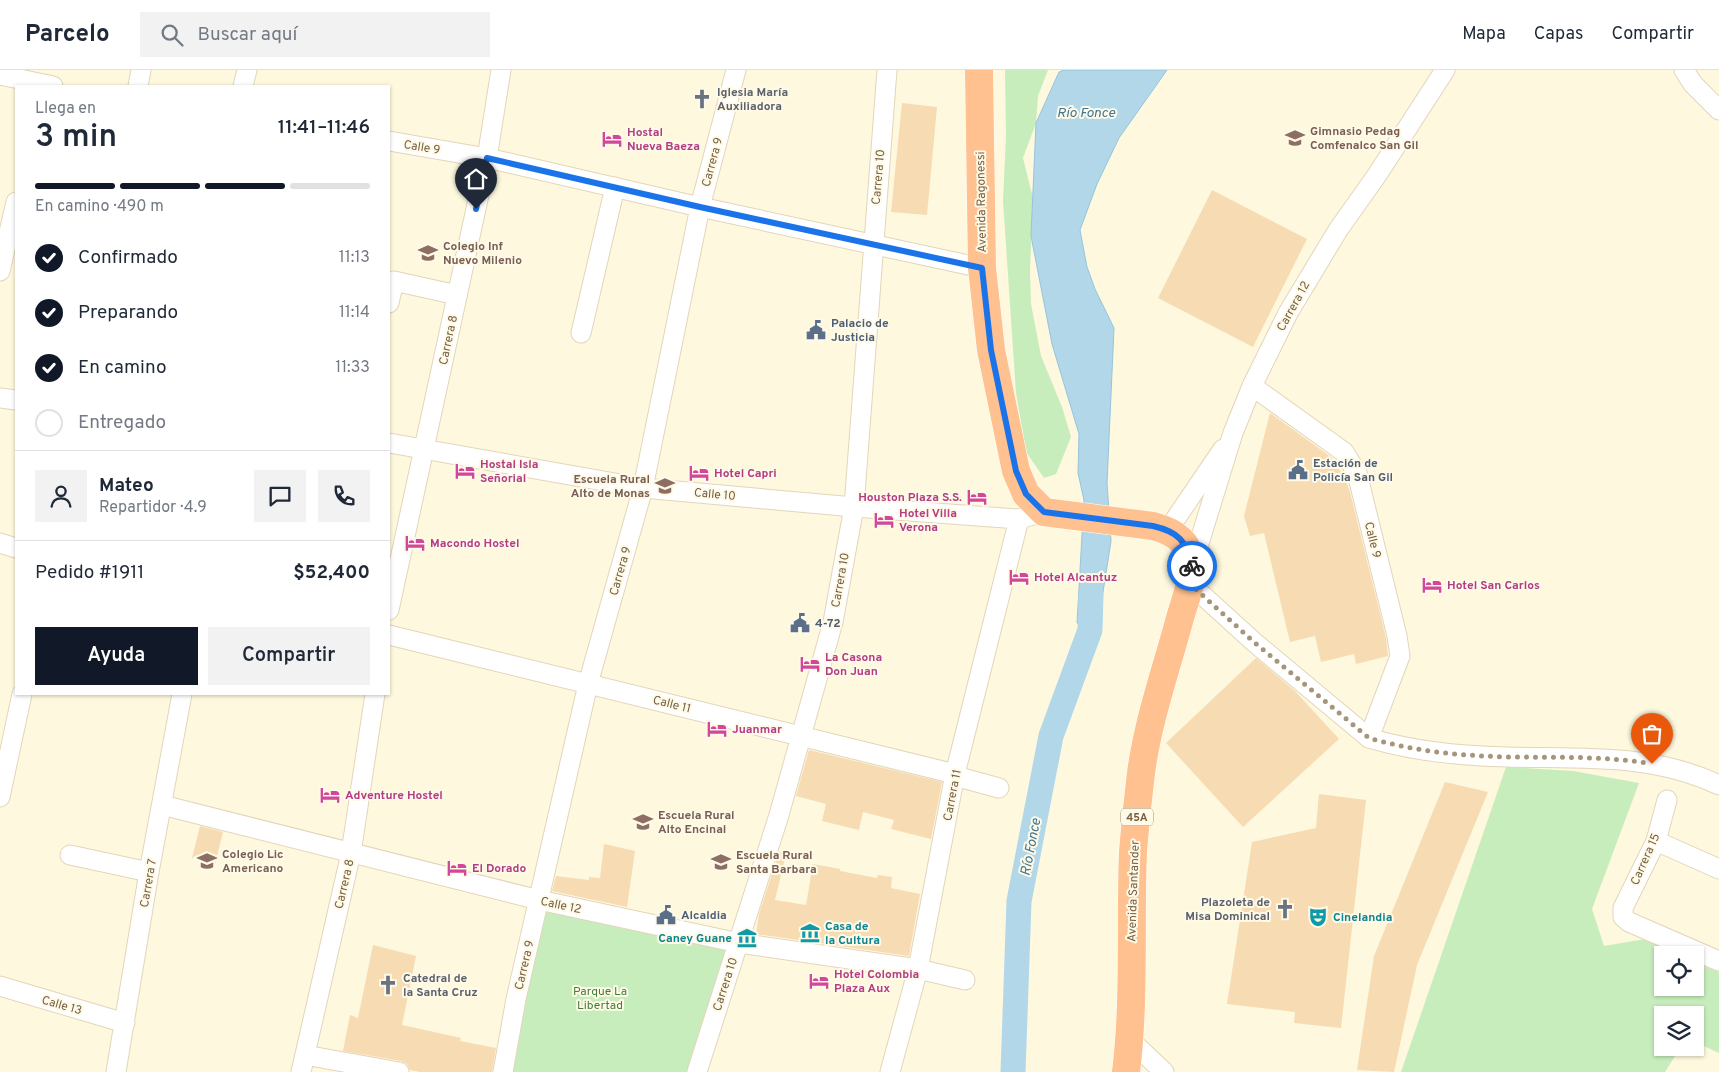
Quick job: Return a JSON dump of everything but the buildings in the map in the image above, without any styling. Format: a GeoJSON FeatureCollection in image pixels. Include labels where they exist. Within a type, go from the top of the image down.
{"type":"FeatureCollection","features":[{"type":"Feature","properties":{"kind":"highway","name":"Avenida Ragonessi"},"geometry":{"type":"LineString","coordinates":[[974,71],[982,268],[991,350],[1016,471],[1026,494],[1042,515]]}},
{"type":"Feature","properties":{"kind":"highway"},"geometry":{"type":"LineString","coordinates":[[1042,515],[1161,528],[1180,538],[1188,550],[1191,575]]}},
{"type":"Feature","properties":{"kind":"highway","name":"Avenida Santander"},"geometry":{"type":"LineString","coordinates":[[1126,1072],[1130,1040],[1134,851],[1141,771],[1150,718],[1170,656],[1191,575]]}},
{"type":"Feature","properties":{"kind":"street"},"geometry":{"type":"LineString","coordinates":[[138,85],[141,70]]}},
{"type":"Feature","properties":{"kind":"street"},"geometry":{"type":"LineString","coordinates":[[243,85],[247,70]]}},
{"type":"Feature","properties":{"kind":"street","name":"Carrera 8"},"geometry":{"type":"LineString","coordinates":[[390,605],[487,158],[501,70]]}},
{"type":"Feature","properties":{"kind":"street","name":"Carrera 9"},"geometry":{"type":"LineString","coordinates":[[503,1072],[516,999],[588,684],[643,488],[700,207],[736,70]]}},
{"type":"Feature","properties":{"kind":"street","name":"Carrera 10"},"geometry":{"type":"LineString","coordinates":[[697,1072],[779,815],[833,622],[854,507],[887,70]]}},
{"type":"Feature","properties":{"kind":"street","name":"Carrera 12"},"geometry":{"type":"LineString","coordinates":[[1191,575],[1233,433],[1252,386],[1288,313],[1338,230],[1377,175],[1446,70]]}},
{"type":"Feature","properties":{"kind":"street"},"geometry":{"type":"LineString","coordinates":[[1684,70],[1692,84],[1719,110]]}},
{"type":"Feature","properties":{"kind":"street"},"geometry":{"type":"LineString","coordinates":[[0,76],[42,85]]}},
{"type":"Feature","properties":{"kind":"street","name":"Calle 9"},"geometry":{"type":"LineString","coordinates":[[390,141],[487,158],[700,207],[982,268]]}},
{"type":"Feature","properties":{"kind":"street"},"geometry":{"type":"LineString","coordinates":[[581,333],[616,188]]}},
{"type":"Feature","properties":{"kind":"street"},"geometry":{"type":"LineString","coordinates":[[0,271],[12,241],[15,212]]}},
{"type":"Feature","properties":{"kind":"street"},"geometry":{"type":"LineString","coordinates":[[390,299],[394,281],[457,295]]}},
{"type":"Feature","properties":{"kind":"street","name":"Calle 9"},"geometry":{"type":"LineString","coordinates":[[1252,386],[1344,452],[1357,474],[1397,636],[1400,656],[1369,738]]}},
{"type":"Feature","properties":{"kind":"street"},"geometry":{"type":"LineString","coordinates":[[0,398],[15,400]]}},
{"type":"Feature","properties":{"kind":"street"},"geometry":{"type":"LineString","coordinates":[[1161,528],[1233,433]]}},
{"type":"Feature","properties":{"kind":"street","name":"Calle 10"},"geometry":{"type":"LineString","coordinates":[[390,444],[424,448],[643,488],[854,507],[1042,515]]}},
{"type":"Feature","properties":{"kind":"street","name":"Carrera 11"},"geometry":{"type":"LineString","coordinates":[[890,1072],[918,969],[955,775],[1042,515]]}},
{"type":"Feature","properties":{"kind":"street"},"geometry":{"type":"LineString","coordinates":[[0,544],[15,548]]}},
{"type":"Feature","properties":{"kind":"street"},"geometry":{"type":"LineString","coordinates":[[1191,575],[1254,642],[1369,738],[1391,744],[1482,756],[1625,759],[1665,766],[1719,784]]}},
{"type":"Feature","properties":{"kind":"street","name":"Calle 11"},"geometry":{"type":"LineString","coordinates":[[390,635],[800,736],[955,775],[998,788]]}},
{"type":"Feature","properties":{"kind":"street"},"geometry":{"type":"LineString","coordinates":[[0,797],[3,774],[22,695]]}},
{"type":"Feature","properties":{"kind":"street","name":"Carrera 7"},"geometry":{"type":"LineString","coordinates":[[116,1072],[149,872],[182,695]]}},
{"type":"Feature","properties":{"kind":"street","name":"Carrera 8"},"geometry":{"type":"LineString","coordinates":[[303,1063],[351,853],[375,695]]}},
{"type":"Feature","properties":{"kind":"street","name":"Carrera 15"},"geometry":{"type":"LineString","coordinates":[[1667,800],[1656,841],[1623,908],[1623,916],[1629,922],[1719,961]]}},
{"type":"Feature","properties":{"kind":"street","name":"Calle 12"},"geometry":{"type":"LineString","coordinates":[[162,805],[539,900],[738,943],[918,969],[965,980]]}},
{"type":"Feature","properties":{"kind":"street"},"geometry":{"type":"LineString","coordinates":[[1656,841],[1719,869]]}},
{"type":"Feature","properties":{"kind":"street"},"geometry":{"type":"LineString","coordinates":[[70,855],[149,872]]}},
{"type":"Feature","properties":{"kind":"street","name":"Calle 13"},"geometry":{"type":"LineString","coordinates":[[0,986],[125,1023]]}},
{"type":"Feature","properties":{"kind":"street"},"geometry":{"type":"LineString","coordinates":[[1130,1040],[1164,1072]]}},
{"type":"Feature","properties":{"kind":"street"},"geometry":{"type":"LineString","coordinates":[[303,1063],[399,1072]]}},
{"type":"Feature","properties":{"kind":"green space"},"geometry":{"type":"Polygon","coordinates":[[[1005,70],[1048,70],[1038,96],[1036,123],[1023,158],[1033,198],[1030,271],[1031,304],[1041,356],[1062,407],[1071,437],[1056,474],[1044,478],[1026,452],[1016,393],[1003,201],[1006,136],[1005,70]]]}},
{"type":"Feature","properties":{"kind":"green space"},"geometry":{"type":"Polygon","coordinates":[[[1506,767],[1573,771],[1639,783],[1592,909],[1604,946],[1645,939],[1659,946],[1654,946],[1654,996],[1704,996],[1704,966],[1719,972],[1719,1053],[1704,1046],[1704,1006],[1654,1006],[1654,1056],[1675,1056],[1665,1072],[1401,1072],[1506,767]]]}},
{"type":"Feature","properties":{"kind":"green space","name":"Parque La Libertad"},"geometry":{"type":"Polygon","coordinates":[[[543,908],[729,948],[689,1072],[508,1072],[543,908]]]}},
{"type":"Feature","properties":{"kind":"water","name":"Río Fonce"},"geometry":{"type":"Polygon","coordinates":[[[1064,70],[1167,70],[1119,138],[1097,184],[1080,230],[1087,267],[1095,289],[1114,328],[1107,483],[1111,541],[1098,624],[1090,630],[1077,623],[1084,500],[1078,473],[1079,434],[1052,344],[1031,236],[1036,123],[1059,72],[1064,70]]]}},
{"type":"Feature","properties":{"kind":"waterway","name":"Río Fonce"},"geometry":{"type":"LineString","coordinates":[[1013,1072],[1019,901],[1051,736],[1090,630],[1091,595]]}},
{"type":"Feature","properties":{"kind":"way so far"},"geometry":{"type":"LineString","coordinates":[[1192,566],[1189,583],[1254,642],[1369,738],[1424,750],[1482,756],[1625,759],[1652,764]]}},
{"type":"Feature","properties":{"kind":"place","name":"Iglesia María Auxiliadora"},"geometry":{"type":"Point","coordinates":[702,99]}},
{"type":"Feature","properties":{"kind":"place","name":"Gimnasio Pedag Comfenalco San Gil"},"geometry":{"type":"Point","coordinates":[1295,138]}},
{"type":"Feature","properties":{"kind":"place","name":"Hostal Nueva Baeza"},"geometry":{"type":"Point","coordinates":[612,139]}},
{"type":"Feature","properties":{"kind":"place","name":"Colegio Inf Nuevo Milenio"},"geometry":{"type":"Point","coordinates":[428,253]}},
{"type":"Feature","properties":{"kind":"place","name":"Palacio de Justicia"},"geometry":{"type":"Point","coordinates":[816,330]}},
{"type":"Feature","properties":{"kind":"place","name":"Estación de Policía San Gil"},"geometry":{"type":"Point","coordinates":[1298,470]}},
{"type":"Feature","properties":{"kind":"place","name":"Hostal Isla Señorial"},"geometry":{"type":"Point","coordinates":[465,471]}},
{"type":"Feature","properties":{"kind":"place","name":"Hotel Capri"},"geometry":{"type":"Point","coordinates":[699,473]}},
{"type":"Feature","properties":{"kind":"place","name":"Escuela Rural Alto de Monas"},"geometry":{"type":"Point","coordinates":[665,486]}},
{"type":"Feature","properties":{"kind":"place","name":"Houston Plaza S.S."},"geometry":{"type":"Point","coordinates":[977,497]}},
{"type":"Feature","properties":{"kind":"place","name":"Hotel Villa Verona"},"geometry":{"type":"Point","coordinates":[884,520]}},
{"type":"Feature","properties":{"kind":"place","name":"Macondo Hostel"},"geometry":{"type":"Point","coordinates":[415,543]}},
{"type":"Feature","properties":{"kind":"place","name":"Hotel Alcantuz"},"geometry":{"type":"Point","coordinates":[1019,577]}},
{"type":"Feature","properties":{"kind":"place","name":"Hotel San Carlos"},"geometry":{"type":"Point","coordinates":[1432,585]}},
{"type":"Feature","properties":{"kind":"place","name":"4-72"},"geometry":{"type":"Point","coordinates":[800,623]}},
{"type":"Feature","properties":{"kind":"place","name":"La Casona Don Juan"},"geometry":{"type":"Point","coordinates":[810,664]}},
{"type":"Feature","properties":{"kind":"place","name":"Juanmar"},"geometry":{"type":"Point","coordinates":[717,729]}},
{"type":"Feature","properties":{"kind":"place","name":"Adventure Hostel"},"geometry":{"type":"Point","coordinates":[330,795]}},
{"type":"Feature","properties":{"kind":"place","name":"Escuela Rural Alto Encinal"},"geometry":{"type":"Point","coordinates":[643,822]}},
{"type":"Feature","properties":{"kind":"place","name":"Colegio Lic Americano"},"geometry":{"type":"Point","coordinates":[207,861]}},
{"type":"Feature","properties":{"kind":"place","name":"Escuela Rural Santa Barbara"},"geometry":{"type":"Point","coordinates":[721,862]}},
{"type":"Feature","properties":{"kind":"place","name":"El Dorado"},"geometry":{"type":"Point","coordinates":[457,868]}},
{"type":"Feature","properties":{"kind":"place","name":"Plazoleta de Misa Dominical"},"geometry":{"type":"Point","coordinates":[1285,909]}},
{"type":"Feature","properties":{"kind":"place","name":"Alcaldia"},"geometry":{"type":"Point","coordinates":[666,915]}},
{"type":"Feature","properties":{"kind":"place","name":"Cinelandia"},"geometry":{"type":"Point","coordinates":[1318,917]}},
{"type":"Feature","properties":{"kind":"place","name":"Casa de la Cultura"},"geometry":{"type":"Point","coordinates":[810,933]}},
{"type":"Feature","properties":{"kind":"place","name":"Caney Guane"},"geometry":{"type":"Point","coordinates":[747,938]}},
{"type":"Feature","properties":{"kind":"place","name":"Hotel Colombia Plaza Aux"},"geometry":{"type":"Point","coordinates":[819,981]}},
{"type":"Feature","properties":{"kind":"place","name":"Catedral de la Santa Cruz"},"geometry":{"type":"Point","coordinates":[388,985]}},
{"type":"Feature","properties":{"kind":"route"},"geometry":{"type":"LineString","coordinates":[[476,209],[487,158],[700,207],[982,268],[991,350],[1016,471],[1026,494],[1044,512],[1153,526],[1168,530],[1180,538],[1188,550],[1192,566]]}}]}
